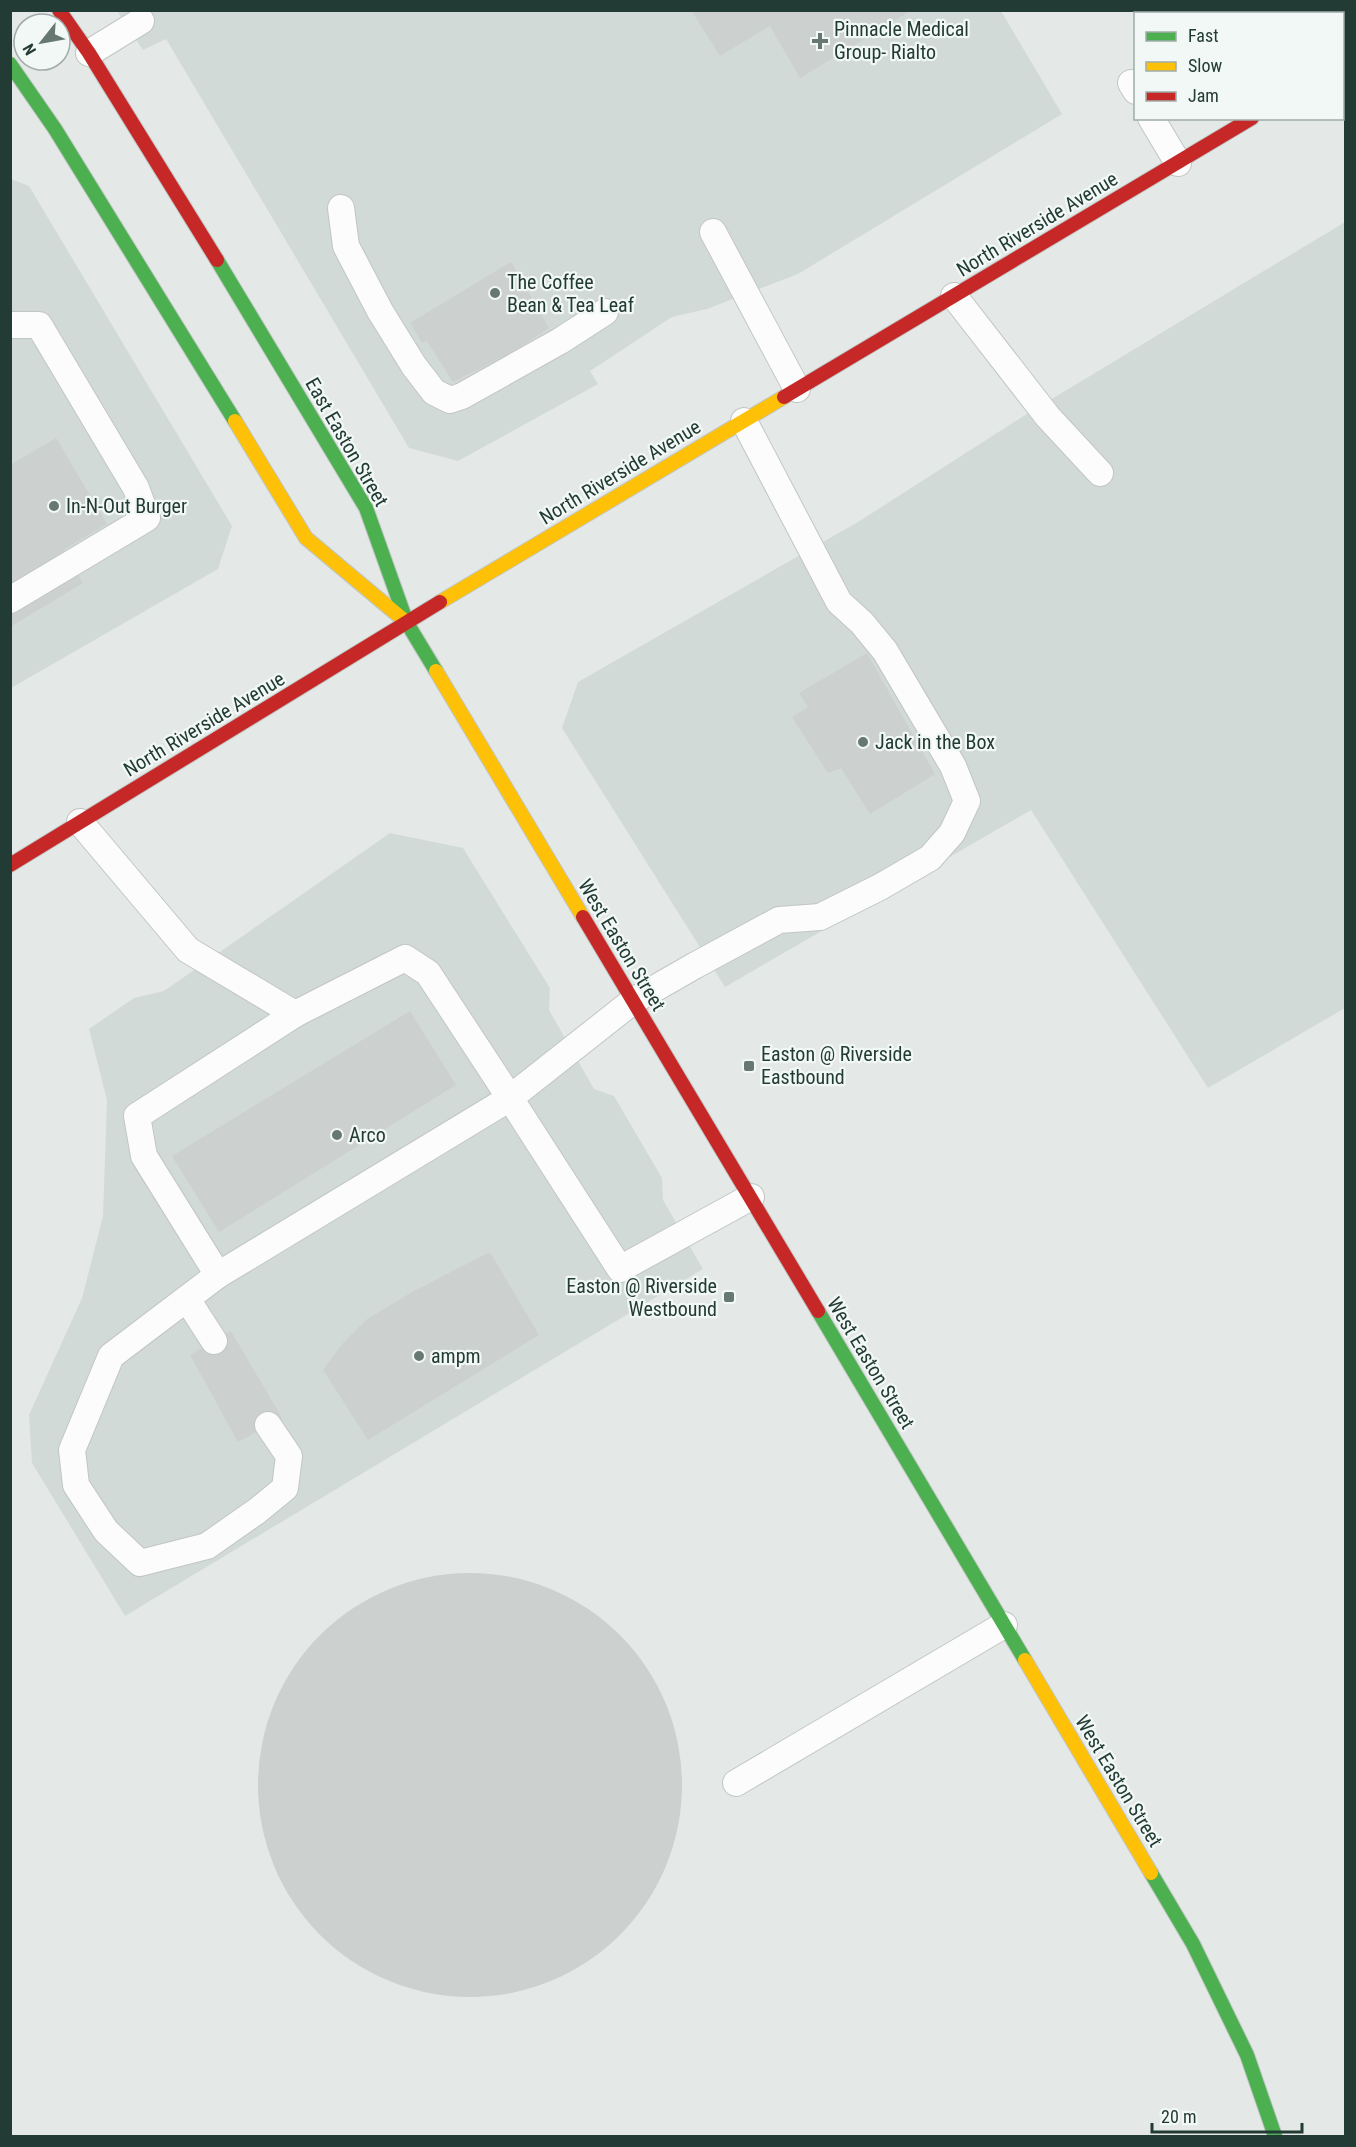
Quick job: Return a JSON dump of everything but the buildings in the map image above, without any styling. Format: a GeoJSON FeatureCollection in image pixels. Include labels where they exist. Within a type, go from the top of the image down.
{"type":"FeatureCollection","features":[{"type":"Feature","properties":{"kind":"main road","name":"East Easton Street"},"geometry":{"type":"LineString","coordinates":[[59,10],[205,239],[366,508],[407,622]]}},
{"type":"Feature","properties":{"kind":"main road"},"geometry":{"type":"LineString","coordinates":[[10,64],[55,129],[157,292],[306,538],[407,622]]}},
{"type":"Feature","properties":{"kind":"main road","name":"North Riverside Avenue"},"geometry":{"type":"LineString","coordinates":[[10,865],[407,622],[1249,120]]}},
{"type":"Feature","properties":{"kind":"main road","name":"West Easton Street"},"geometry":{"type":"LineString","coordinates":[[407,622],[751,1197],[1193,1944],[1247,2055],[1275,2136]]}},
{"type":"Feature","properties":{"kind":"lane"},"geometry":{"type":"LineString","coordinates":[[88,53],[141,21]]}},
{"type":"Feature","properties":{"kind":"lane"},"geometry":{"type":"LineString","coordinates":[[1152,120],[1178,163]]}},
{"type":"Feature","properties":{"kind":"lane"},"geometry":{"type":"LineString","coordinates":[[341,208],[346,246],[380,311],[414,366],[434,392],[450,400],[462,396],[560,341],[605,312]]}},
{"type":"Feature","properties":{"kind":"lane"},"geometry":{"type":"LineString","coordinates":[[713,232],[797,389]]}},
{"type":"Feature","properties":{"kind":"lane"},"geometry":{"type":"LineString","coordinates":[[954,296],[1043,410],[1100,473]]}},
{"type":"Feature","properties":{"kind":"lane"},"geometry":{"type":"LineString","coordinates":[[10,325],[39,325],[136,488],[147,518],[10,600]]}},
{"type":"Feature","properties":{"kind":"lane"},"geometry":{"type":"LineString","coordinates":[[268,1425],[289,1456],[285,1488],[207,1546],[140,1563],[106,1531],[76,1485],[72,1450],[111,1356],[218,1275],[510,1098],[633,1001],[779,920],[820,917],[880,887],[930,858],[952,833],[967,801],[954,766],[885,651],[862,623],[839,602],[744,421]]}},
{"type":"Feature","properties":{"kind":"lane"},"geometry":{"type":"LineString","coordinates":[[80,822],[188,950],[295,1014]]}},
{"type":"Feature","properties":{"kind":"lane"},"geometry":{"type":"LineString","coordinates":[[218,1275],[144,1156],[137,1116],[295,1014],[405,958],[428,973],[620,1269],[751,1197]]}},
{"type":"Feature","properties":{"kind":"lane"},"geometry":{"type":"LineString","coordinates":[[187,1299],[214,1341]]}},
{"type":"Feature","properties":{"kind":"lane"},"geometry":{"type":"LineString","coordinates":[[736,1783],[1004,1625]]}},
{"type":"Feature","properties":{"kind":"shaded area"},"geometry":{"type":"Polygon","coordinates":[[[117,11],[1001,11],[1062,114],[798,274],[707,309],[672,317],[590,371],[598,384],[458,461],[409,448],[166,39],[143,50],[117,11]]]}},
{"type":"Feature","properties":{"kind":"shaded area"},"geometry":{"type":"Polygon","coordinates":[[[11,179],[29,186],[232,526],[218,569],[11,688],[11,179]]]}},
{"type":"Feature","properties":{"kind":"shaded area"},"geometry":{"type":"Polygon","coordinates":[[[1345,222],[1345,1008],[1208,1088],[1031,810],[725,987],[562,728],[578,682],[858,522],[1022,417],[1345,222]]]}},
{"type":"Feature","properties":{"kind":"shaded area"},"geometry":{"type":"Polygon","coordinates":[[[390,833],[463,848],[550,988],[549,1010],[594,1089],[614,1096],[662,1178],[663,1200],[703,1269],[125,1616],[32,1463],[29,1415],[82,1298],[103,1216],[107,1100],[89,1029],[134,998],[164,991],[390,833]]]}},
{"type":"Feature","properties":{"kind":"traffic: fast"},"geometry":{"type":"LineString","coordinates":[[10,64],[55,129],[235,421]]}},
{"type":"Feature","properties":{"kind":"traffic: fast"},"geometry":{"type":"LineString","coordinates":[[217,260],[366,508],[407,623],[436,671]]}},
{"type":"Feature","properties":{"kind":"traffic: fast"},"geometry":{"type":"LineString","coordinates":[[818,1311],[1025,1660]]}},
{"type":"Feature","properties":{"kind":"traffic: fast"},"geometry":{"type":"LineString","coordinates":[[1151,1873],[1193,1944],[1247,2055],[1275,2136]]}},
{"type":"Feature","properties":{"kind":"traffic: slow"},"geometry":{"type":"LineString","coordinates":[[440,602],[784,397]]}},
{"type":"Feature","properties":{"kind":"traffic: slow"},"geometry":{"type":"LineString","coordinates":[[235,421],[306,538],[405,621]]}},
{"type":"Feature","properties":{"kind":"traffic: slow"},"geometry":{"type":"LineString","coordinates":[[436,671],[583,917]]}},
{"type":"Feature","properties":{"kind":"traffic: slow"},"geometry":{"type":"LineString","coordinates":[[1025,1660],[1151,1873]]}},
{"type":"Feature","properties":{"kind":"traffic: jam"},"geometry":{"type":"LineString","coordinates":[[59,10],[89,53],[217,260]]}},
{"type":"Feature","properties":{"kind":"traffic: jam"},"geometry":{"type":"LineString","coordinates":[[784,397],[1249,120]]}},
{"type":"Feature","properties":{"kind":"traffic: jam"},"geometry":{"type":"LineString","coordinates":[[10,865],[440,602]]}},
{"type":"Feature","properties":{"kind":"traffic: jam"},"geometry":{"type":"LineString","coordinates":[[583,917],[818,1311]]}},
{"type":"Feature","properties":{"kind":"place","name":"Pinnacle Medical Group- Rialto"},"geometry":{"type":"Point","coordinates":[820,41]}},
{"type":"Feature","properties":{"kind":"place","name":"The Coffee Bean & Tea Leaf"},"geometry":{"type":"Point","coordinates":[495,293]}},
{"type":"Feature","properties":{"kind":"place","name":"In-N-Out Burger"},"geometry":{"type":"Point","coordinates":[54,506]}},
{"type":"Feature","properties":{"kind":"place","name":"Jack in the Box"},"geometry":{"type":"Point","coordinates":[863,742]}},
{"type":"Feature","properties":{"kind":"place","name":"Easton @ Riverside Eastbound"},"geometry":{"type":"Point","coordinates":[749,1066]}},
{"type":"Feature","properties":{"kind":"place","name":"Arco"},"geometry":{"type":"Point","coordinates":[337,1135]}},
{"type":"Feature","properties":{"kind":"place","name":"Easton @ Riverside Westbound"},"geometry":{"type":"Point","coordinates":[729,1297]}},
{"type":"Feature","properties":{"kind":"place","name":"ampm"},"geometry":{"type":"Point","coordinates":[419,1356]}}]}
